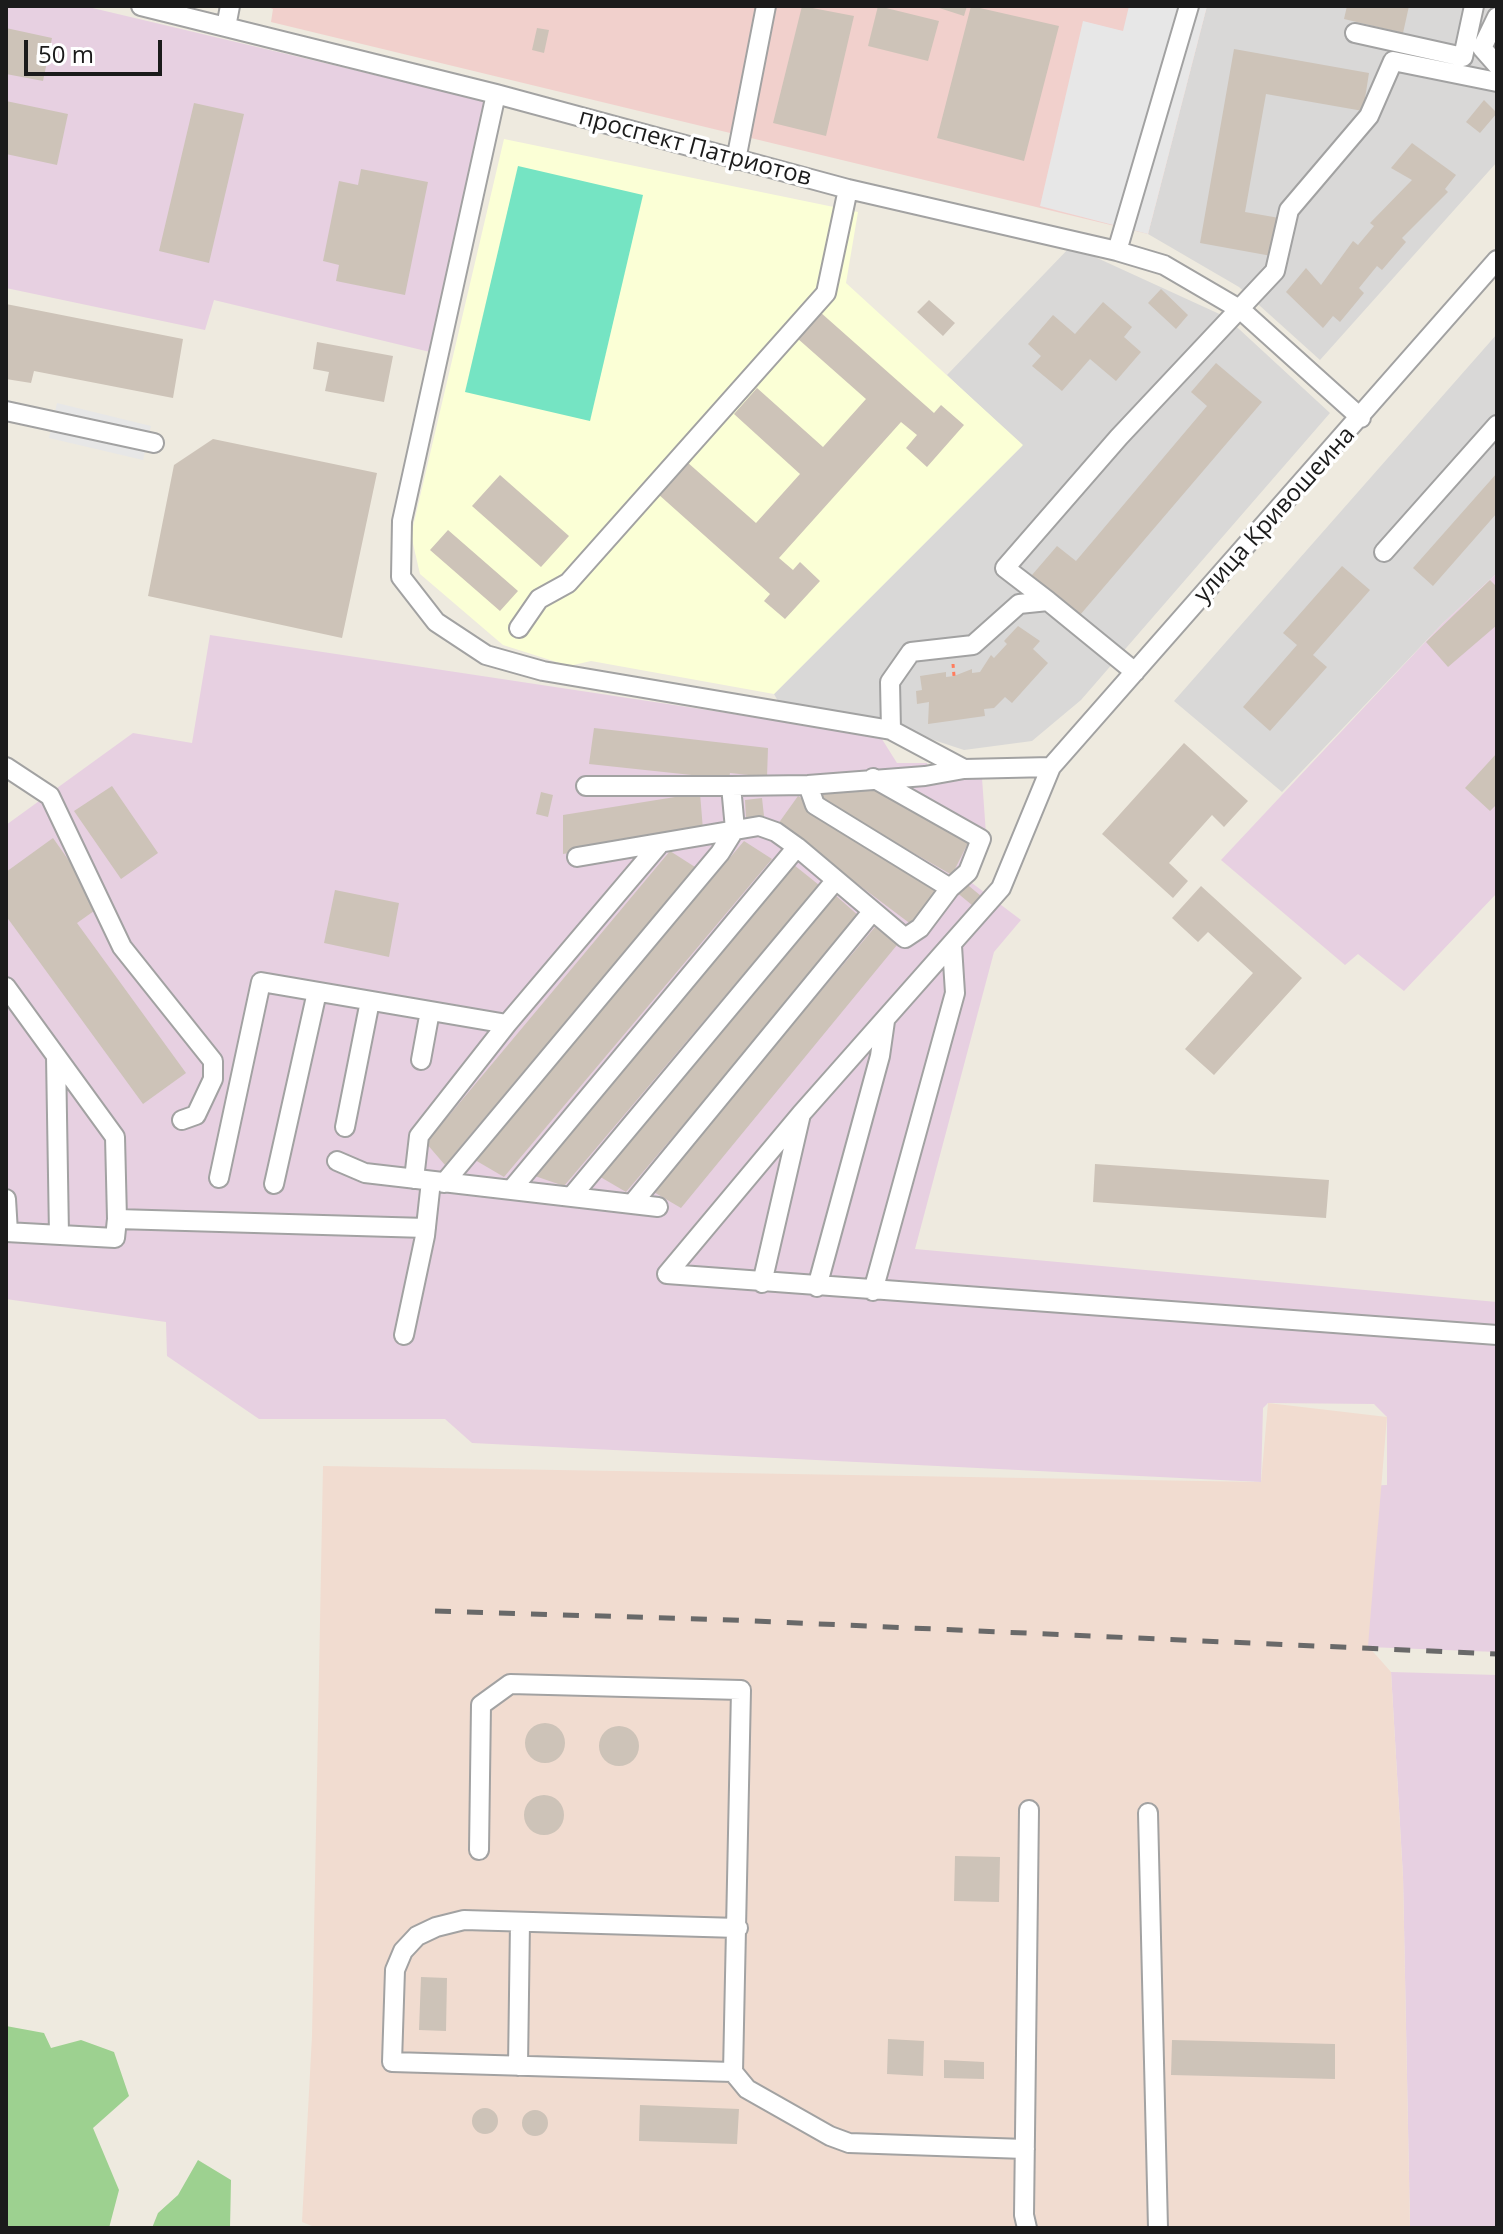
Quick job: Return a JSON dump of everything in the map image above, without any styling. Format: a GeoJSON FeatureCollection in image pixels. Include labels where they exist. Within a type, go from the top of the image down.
{"type":"FeatureCollection","features":[{"type":"Feature","properties":{"kind":"street","name":"проспект Патриотов"},"geometry":{"type":"LineString","coordinates":[[141,6],[496,94],[848,189],[1117,251],[1164,265],[1241,310],[1361,418]]}},
{"type":"Feature","properties":{"kind":"street"},"geometry":{"type":"LineString","coordinates":[[226,27],[230,6]]}},
{"type":"Feature","properties":{"kind":"street"},"geometry":{"type":"LineString","coordinates":[[736,160],[766,6]]}},
{"type":"Feature","properties":{"kind":"street"},"geometry":{"type":"LineString","coordinates":[[1117,251],[1189,6]]}},
{"type":"Feature","properties":{"kind":"street"},"geometry":{"type":"LineString","coordinates":[[1355,33],[1463,57],[1474,6]]}},
{"type":"Feature","properties":{"kind":"street"},"geometry":{"type":"LineString","coordinates":[[1497,17],[1482,48],[1497,65]]}},
{"type":"Feature","properties":{"kind":"street"},"geometry":{"type":"LineString","coordinates":[[1135,672],[1005,568],[1119,437],[1275,271],[1289,210],[1369,116],[1393,61],[1497,82]]}},
{"type":"Feature","properties":{"kind":"street"},"geometry":{"type":"LineString","coordinates":[[496,94],[402,521],[401,577],[436,622],[486,655],[543,671],[891,730],[964,769]]}},
{"type":"Feature","properties":{"kind":"street"},"geometry":{"type":"LineString","coordinates":[[519,628],[539,599],[568,583],[826,293],[848,189]]}},
{"type":"Feature","properties":{"kind":"street","name":"улица Кривошеина"},"geometry":{"type":"LineString","coordinates":[[762,1283],[667,1274],[801,1114],[1001,888],[1051,767],[1497,260]]}},
{"type":"Feature","properties":{"kind":"street"},"geometry":{"type":"LineString","coordinates":[[6,411],[154,443]]}},
{"type":"Feature","properties":{"kind":"street"},"geometry":{"type":"LineString","coordinates":[[1384,552],[1497,425]]}},
{"type":"Feature","properties":{"kind":"street"},"geometry":{"type":"LineString","coordinates":[[891,730],[890,682],[911,652],[973,645],[1019,604],[1048,601]]}},
{"type":"Feature","properties":{"kind":"street"},"geometry":{"type":"LineString","coordinates":[[6,767],[50,796],[122,947],[213,1061],[213,1079],[196,1115],[182,1120]]}},
{"type":"Feature","properties":{"kind":"street"},"geometry":{"type":"LineString","coordinates":[[586,786],[808,785],[925,776],[964,769],[1051,767]]}},
{"type":"Feature","properties":{"kind":"street"},"geometry":{"type":"LineString","coordinates":[[577,857],[658,846],[759,826],[776,832],[797,847],[905,938],[920,928],[950,888],[968,872],[981,839],[873,778]]}},
{"type":"Feature","properties":{"kind":"street"},"geometry":{"type":"LineString","coordinates":[[808,785],[815,805],[950,888]]}},
{"type":"Feature","properties":{"kind":"street"},"geometry":{"type":"LineString","coordinates":[[430,1181],[720,853],[735,829],[731,786]]}},
{"type":"Feature","properties":{"kind":"street"},"geometry":{"type":"LineString","coordinates":[[404,1335],[426,1228],[430,1181],[419,1136],[507,1024],[658,846]]}},
{"type":"Feature","properties":{"kind":"street"},"geometry":{"type":"LineString","coordinates":[[511,1190],[797,847]]}},
{"type":"Feature","properties":{"kind":"street"},"geometry":{"type":"LineString","coordinates":[[571,1197],[835,881]]}},
{"type":"Feature","properties":{"kind":"street"},"geometry":{"type":"LineString","coordinates":[[632,1204],[872,912]]}},
{"type":"Feature","properties":{"kind":"street"},"geometry":{"type":"LineString","coordinates":[[873,1291],[955,993],[952,946]]}},
{"type":"Feature","properties":{"kind":"street"},"geometry":{"type":"LineString","coordinates":[[219,1178],[261,982],[507,1024]]}},
{"type":"Feature","properties":{"kind":"street"},"geometry":{"type":"LineString","coordinates":[[6,987],[115,1137],[115,1238],[7,1232],[6,1199]]}},
{"type":"Feature","properties":{"kind":"street"},"geometry":{"type":"LineString","coordinates":[[274,1184],[317,992]]}},
{"type":"Feature","properties":{"kind":"street"},"geometry":{"type":"LineString","coordinates":[[345,1127],[370,1001]]}},
{"type":"Feature","properties":{"kind":"street"},"geometry":{"type":"LineString","coordinates":[[421,1060],[430,1011]]}},
{"type":"Feature","properties":{"kind":"street"},"geometry":{"type":"LineString","coordinates":[[817,1287],[880,1056],[885,1021]]}},
{"type":"Feature","properties":{"kind":"street"},"geometry":{"type":"LineString","coordinates":[[56,1056],[59,1235]]}},
{"type":"Feature","properties":{"kind":"street"},"geometry":{"type":"LineString","coordinates":[[801,1114],[762,1283],[1134,1306],[1497,1335]]}},
{"type":"Feature","properties":{"kind":"street"},"geometry":{"type":"LineString","coordinates":[[337,1161],[365,1173],[658,1207]]}},
{"type":"Feature","properties":{"kind":"street"},"geometry":{"type":"LineString","coordinates":[[117,1219],[426,1228]]}},
{"type":"Feature","properties":{"kind":"street"},"geometry":{"type":"LineString","coordinates":[[479,1850],[481,1705],[510,1684],[741,1690],[733,2072],[747,2089],[830,2136],[849,2143],[1025,2149]]}},
{"type":"Feature","properties":{"kind":"street"},"geometry":{"type":"LineString","coordinates":[[1027,2228],[1024,2215],[1029,1810]]}},
{"type":"Feature","properties":{"kind":"street"},"geometry":{"type":"LineString","coordinates":[[1148,1813],[1158,2228]]}},
{"type":"Feature","properties":{"kind":"street"},"geometry":{"type":"LineString","coordinates":[[733,2072],[392,2062],[395,1970],[403,1951],[417,1936],[464,1920],[738,1928]]}},
{"type":"Feature","properties":{"kind":"street"},"geometry":{"type":"LineString","coordinates":[[518,2066],[520,1922]]}},
{"type":"Feature","properties":{"kind":"shaded area"},"geometry":{"type":"Polygon","coordinates":[[[6,6],[84,6],[485,101],[430,352],[214,300],[205,330],[6,288],[6,6]]]}},
{"type":"Feature","properties":{"kind":"shaded area"},"geometry":{"type":"Polygon","coordinates":[[[265,6],[1207,6],[1148,234],[271,22],[273,9],[265,6]]]}},
{"type":"Feature","properties":{"kind":"shaded area"},"geometry":{"type":"Polygon","coordinates":[[[1129,6],[1207,6],[1148,234],[1040,206],[1083,21],[1123,31],[1129,6]]]}},
{"type":"Feature","properties":{"kind":"shaded area"},"geometry":{"type":"Polygon","coordinates":[[[1207,6],[1497,6],[1497,162],[1320,360],[1239,287],[1148,234],[1207,6]]]}},
{"type":"Feature","properties":{"kind":"shaded area"},"geometry":{"type":"Polygon","coordinates":[[[504,139],[858,212],[846,283],[1023,445],[774,694],[591,661],[569,666],[503,645],[420,574],[411,535],[504,139]]]}},
{"type":"Feature","properties":{"kind":"shaded area"},"geometry":{"type":"Polygon","coordinates":[[[1071,246],[1226,317],[1330,413],[1081,700],[1032,741],[964,750],[870,719],[779,703],[774,694],[1022,446],[947,375],[1071,246]]]}},
{"type":"Feature","properties":{"kind":"shaded area"},"geometry":{"type":"Polygon","coordinates":[[[1497,334],[1497,573],[1443,623],[1282,792],[1174,701],[1497,334]]]}},
{"type":"Feature","properties":{"kind":"shaded area"},"geometry":{"type":"Polygon","coordinates":[[[57,403],[151,426],[143,460],[49,438],[57,403]]]}},
{"type":"Feature","properties":{"kind":"shaded area"},"geometry":{"type":"Polygon","coordinates":[[[1497,573],[1497,893],[1404,991],[1358,954],[1345,965],[1221,860],[1443,623],[1497,573]]]}},
{"type":"Feature","properties":{"kind":"shaded area"},"geometry":{"type":"Polygon","coordinates":[[[210,635],[880,736],[897,763],[927,763],[929,781],[982,778],[986,834],[968,880],[1021,920],[994,952],[915,1249],[1497,1302],[1497,1652],[1368,1647],[1363,1486],[1387,1485],[1387,1417],[1374,1404],[1268,1403],[1263,1408],[1261,1482],[472,1443],[445,1419],[259,1419],[167,1356],[166,1322],[6,1299],[6,825],[133,733],[192,743],[210,635]]]}},
{"type":"Feature","properties":{"kind":"shaded area"},"geometry":{"type":"Polygon","coordinates":[[[1268,1403],[1387,1417],[1368,1646],[1391,1672],[1403,1877],[1410,2228],[317,2228],[302,2222],[312,2036],[323,1466],[1261,1482],[1268,1403]]]}},
{"type":"Feature","properties":{"kind":"shaded area"},"geometry":{"type":"Polygon","coordinates":[[[1391,1672],[1497,1675],[1497,2228],[1410,2228],[1403,1877],[1391,1672]]]}},
{"type":"Feature","properties":{"kind":"green space"},"geometry":{"type":"Polygon","coordinates":[[[518,166],[643,195],[590,421],[465,392],[518,166]]]}},
{"type":"Feature","properties":{"kind":"green space"},"geometry":{"type":"Polygon","coordinates":[[[6,2026],[44,2033],[51,2048],[81,2040],[114,2052],[129,2096],[93,2128],[119,2190],[109,2228],[6,2228],[6,2026]]]}},
{"type":"Feature","properties":{"kind":"green space"},"geometry":{"type":"Polygon","coordinates":[[[198,2160],[231,2180],[230,2228],[152,2228],[158,2213],[178,2195],[198,2160]]]}},
{"type":"Feature","properties":{"kind":"building"},"geometry":{"type":"Polygon","coordinates":[[[802,6],[854,16],[826,136],[773,123],[802,6]]]}},
{"type":"Feature","properties":{"kind":"building"},"geometry":{"type":"Polygon","coordinates":[[[878,6],[939,21],[928,61],[868,46],[878,6]]]}},
{"type":"Feature","properties":{"kind":"building"},"geometry":{"type":"Polygon","coordinates":[[[933,6],[967,6],[964,16],[933,6]]]}},
{"type":"Feature","properties":{"kind":"building"},"geometry":{"type":"Polygon","coordinates":[[[971,6],[1059,26],[1024,161],[937,138],[971,6]]]}},
{"type":"Feature","properties":{"kind":"building"},"geometry":{"type":"Polygon","coordinates":[[[1347,6],[1409,6],[1403,33],[1344,19],[1347,6]]]}},
{"type":"Feature","properties":{"kind":"building"},"geometry":{"type":"Polygon","coordinates":[[[6,28],[52,38],[43,81],[6,74],[6,28]]]}},
{"type":"Feature","properties":{"kind":"building"},"geometry":{"type":"Polygon","coordinates":[[[537,28],[549,30],[544,53],[532,50],[537,28]]]}},
{"type":"Feature","properties":{"kind":"building"},"geometry":{"type":"Polygon","coordinates":[[[1234,49],[1369,73],[1363,111],[1266,94],[1245,212],[1285,219],[1277,257],[1200,243],[1234,49]]]}},
{"type":"Feature","properties":{"kind":"building"},"geometry":{"type":"Polygon","coordinates":[[[1484,100],[1497,113],[1480,133],[1466,122],[1484,100]]]}},
{"type":"Feature","properties":{"kind":"building"},"geometry":{"type":"Polygon","coordinates":[[[6,101],[68,114],[57,165],[6,154],[6,101]]]}},
{"type":"Feature","properties":{"kind":"building"},"geometry":{"type":"Polygon","coordinates":[[[194,103],[244,114],[209,263],[159,251],[194,103]]]}},
{"type":"Feature","properties":{"kind":"building"},"geometry":{"type":"Polygon","coordinates":[[[1412,143],[1456,175],[1445,189],[1448,192],[1402,238],[1406,242],[1382,270],[1377,266],[1359,288],[1364,293],[1340,322],[1333,316],[1323,328],[1286,292],[1306,268],[1321,285],[1353,241],[1358,245],[1374,226],[1370,223],[1412,180],[1391,168],[1412,143]]]}},
{"type":"Feature","properties":{"kind":"building"},"geometry":{"type":"Polygon","coordinates":[[[361,169],[428,182],[405,295],[336,281],[339,265],[323,261],[339,181],[358,185],[361,169]]]}},
{"type":"Feature","properties":{"kind":"building"},"geometry":{"type":"Polygon","coordinates":[[[1161,289],[1188,315],[1176,329],[1148,303],[1161,289]]]}},
{"type":"Feature","properties":{"kind":"building"},"geometry":{"type":"Polygon","coordinates":[[[929,300],[955,323],[943,336],[917,312],[929,300]]]}},
{"type":"Feature","properties":{"kind":"building"},"geometry":{"type":"Polygon","coordinates":[[[1103,302],[1132,327],[1124,337],[1141,352],[1116,381],[1090,359],[1062,391],[1032,366],[1041,356],[1028,344],[1053,315],[1075,334],[1103,302]]]}},
{"type":"Feature","properties":{"kind":"building"},"geometry":{"type":"Polygon","coordinates":[[[6,304],[183,339],[173,398],[34,371],[31,383],[6,379],[6,304]]]}},
{"type":"Feature","properties":{"kind":"building"},"geometry":{"type":"Polygon","coordinates":[[[820,312],[934,413],[941,405],[964,425],[927,467],[906,448],[917,435],[901,422],[779,558],[793,570],[800,562],[820,581],[785,619],[764,601],[770,594],[658,494],[687,462],[756,523],[800,474],[734,414],[757,388],[823,447],[866,399],[797,338],[820,312]]]}},
{"type":"Feature","properties":{"kind":"building"},"geometry":{"type":"Polygon","coordinates":[[[317,342],[393,356],[384,402],[325,391],[329,372],[313,369],[317,342]]]}},
{"type":"Feature","properties":{"kind":"building"},"geometry":{"type":"Polygon","coordinates":[[[1216,363],[1262,402],[1080,615],[1032,575],[1057,546],[1076,561],[1207,406],[1191,392],[1216,363]]]}},
{"type":"Feature","properties":{"kind":"building"},"geometry":{"type":"Polygon","coordinates":[[[213,439],[377,473],[342,638],[148,596],[174,465],[213,439]]]}},
{"type":"Feature","properties":{"kind":"building"},"geometry":{"type":"Polygon","coordinates":[[[1497,473],[1497,513],[1433,586],[1413,568],[1497,473]]]}},
{"type":"Feature","properties":{"kind":"building"},"geometry":{"type":"Polygon","coordinates":[[[500,475],[569,536],[541,567],[472,506],[500,475]]]}},
{"type":"Feature","properties":{"kind":"building"},"geometry":{"type":"Polygon","coordinates":[[[448,530],[518,591],[500,611],[430,550],[448,530]]]}},
{"type":"Feature","properties":{"kind":"building"},"geometry":{"type":"Polygon","coordinates":[[[1342,566],[1370,590],[1313,655],[1327,667],[1270,731],[1243,707],[1297,645],[1283,633],[1342,566]]]}},
{"type":"Feature","properties":{"kind":"building"},"geometry":{"type":"Polygon","coordinates":[[[1490,580],[1497,587],[1497,625],[1448,667],[1426,642],[1490,580]]]}},
{"type":"Feature","properties":{"kind":"building"},"geometry":{"type":"Polygon","coordinates":[[[1018,626],[1040,641],[1033,649],[1048,663],[1012,703],[1005,697],[994,708],[984,709],[985,716],[928,724],[929,702],[917,704],[916,691],[922,690],[920,676],[946,672],[946,677],[954,676],[972,669],[972,673],[980,672],[991,655],[994,658],[1007,644],[1004,641],[1018,626]]]}},
{"type":"Feature","properties":{"kind":"building"},"geometry":{"type":"Polygon","coordinates":[[[594,728],[768,748],[767,777],[730,773],[729,779],[589,764],[594,728]]]}},
{"type":"Feature","properties":{"kind":"building"},"geometry":{"type":"Polygon","coordinates":[[[1184,743],[1248,801],[1224,827],[1212,815],[1169,863],[1188,881],[1173,898],[1102,834],[1184,743]]]}},
{"type":"Feature","properties":{"kind":"building"},"geometry":{"type":"Polygon","coordinates":[[[1497,753],[1497,804],[1490,811],[1465,788],[1497,753]]]}},
{"type":"Feature","properties":{"kind":"building"},"geometry":{"type":"Polygon","coordinates":[[[870,780],[970,839],[952,875],[821,800],[825,789],[870,780]]]}},
{"type":"Feature","properties":{"kind":"building"},"geometry":{"type":"Polygon","coordinates":[[[112,786],[158,853],[121,879],[74,811],[112,786]]]}},
{"type":"Feature","properties":{"kind":"building"},"geometry":{"type":"Polygon","coordinates":[[[541,792],[553,795],[548,817],[536,814],[541,792]]]}},
{"type":"Feature","properties":{"kind":"building"},"geometry":{"type":"Polygon","coordinates":[[[700,793],[703,830],[563,854],[563,815],[700,793]]]}},
{"type":"Feature","properties":{"kind":"building"},"geometry":{"type":"Polygon","coordinates":[[[798,796],[939,887],[912,925],[778,824],[798,796]]]}},
{"type":"Feature","properties":{"kind":"building"},"geometry":{"type":"Polygon","coordinates":[[[762,798],[764,816],[746,818],[745,800],[762,798]]]}},
{"type":"Feature","properties":{"kind":"building"},"geometry":{"type":"Polygon","coordinates":[[[53,838],[101,906],[77,923],[186,1073],[143,1104],[6,916],[6,872],[53,838]]]}},
{"type":"Feature","properties":{"kind":"building"},"geometry":{"type":"Polygon","coordinates":[[[744,841],[772,859],[504,1177],[475,1160],[744,841]]]}},
{"type":"Feature","properties":{"kind":"building"},"geometry":{"type":"Polygon","coordinates":[[[670,851],[695,867],[445,1165],[426,1143],[670,851]]]}},
{"type":"Feature","properties":{"kind":"building"},"geometry":{"type":"Polygon","coordinates":[[[794,865],[819,885],[564,1186],[532,1175],[794,865]]]}},
{"type":"Feature","properties":{"kind":"building"},"geometry":{"type":"Polygon","coordinates":[[[963,881],[987,901],[978,910],[955,891],[963,881]]]}},
{"type":"Feature","properties":{"kind":"building"},"geometry":{"type":"Polygon","coordinates":[[[1201,886],[1302,978],[1214,1075],[1185,1049],[1253,973],[1208,932],[1198,942],[1172,918],[1201,886]]]}},
{"type":"Feature","properties":{"kind":"building"},"geometry":{"type":"Polygon","coordinates":[[[335,890],[399,903],[389,957],[324,943],[335,890]]]}},
{"type":"Feature","properties":{"kind":"building"},"geometry":{"type":"Polygon","coordinates":[[[834,894],[860,917],[626,1192],[597,1175],[834,894]]]}},
{"type":"Feature","properties":{"kind":"building"},"geometry":{"type":"Polygon","coordinates":[[[875,927],[897,945],[681,1208],[652,1191],[875,927]]]}},
{"type":"Feature","properties":{"kind":"building"},"geometry":{"type":"Polygon","coordinates":[[[1095,1164],[1329,1180],[1326,1218],[1093,1202],[1095,1164]]]}},
{"type":"Feature","properties":{"kind":"building"},"geometry":{"type":"Polygon","coordinates":[[[545,1723],[559,1729],[565,1743],[559,1757],[545,1763],[531,1757],[525,1743],[531,1729],[545,1723]]]}},
{"type":"Feature","properties":{"kind":"building"},"geometry":{"type":"Polygon","coordinates":[[[619,1726],[633,1732],[639,1746],[633,1760],[619,1766],[605,1760],[599,1746],[605,1732],[619,1726]]]}},
{"type":"Feature","properties":{"kind":"building"},"geometry":{"type":"Polygon","coordinates":[[[544,1795],[558,1801],[564,1815],[558,1829],[544,1835],[530,1829],[524,1815],[530,1801],[544,1795]]]}},
{"type":"Feature","properties":{"kind":"building"},"geometry":{"type":"Polygon","coordinates":[[[955,1856],[1000,1857],[999,1902],[954,1901],[955,1856]]]}},
{"type":"Feature","properties":{"kind":"building"},"geometry":{"type":"Polygon","coordinates":[[[421,1977],[447,1978],[446,2031],[419,2030],[421,1977]]]}},
{"type":"Feature","properties":{"kind":"building"},"geometry":{"type":"Polygon","coordinates":[[[888,2039],[924,2041],[923,2076],[887,2074],[888,2039]]]}},
{"type":"Feature","properties":{"kind":"building"},"geometry":{"type":"Polygon","coordinates":[[[1172,2040],[1335,2044],[1335,2079],[1171,2075],[1172,2040]]]}},
{"type":"Feature","properties":{"kind":"building"},"geometry":{"type":"Polygon","coordinates":[[[944,2060],[984,2062],[984,2079],[944,2078],[944,2060]]]}},
{"type":"Feature","properties":{"kind":"building"},"geometry":{"type":"Polygon","coordinates":[[[640,2105],[739,2109],[737,2144],[639,2141],[640,2105]]]}},
{"type":"Feature","properties":{"kind":"building"},"geometry":{"type":"Polygon","coordinates":[[[485,2108],[494,2112],[498,2121],[494,2130],[485,2134],[476,2130],[472,2121],[476,2112],[485,2108]]]}},
{"type":"Feature","properties":{"kind":"building"},"geometry":{"type":"Polygon","coordinates":[[[535,2110],[544,2114],[548,2123],[544,2132],[535,2136],[526,2132],[522,2123],[526,2114],[535,2110]]]}},
{"type":"Feature","properties":{"kind":"railway"},"geometry":{"type":"LineString","coordinates":[[435,1611],[731,1620],[1497,1654]]}}]}
